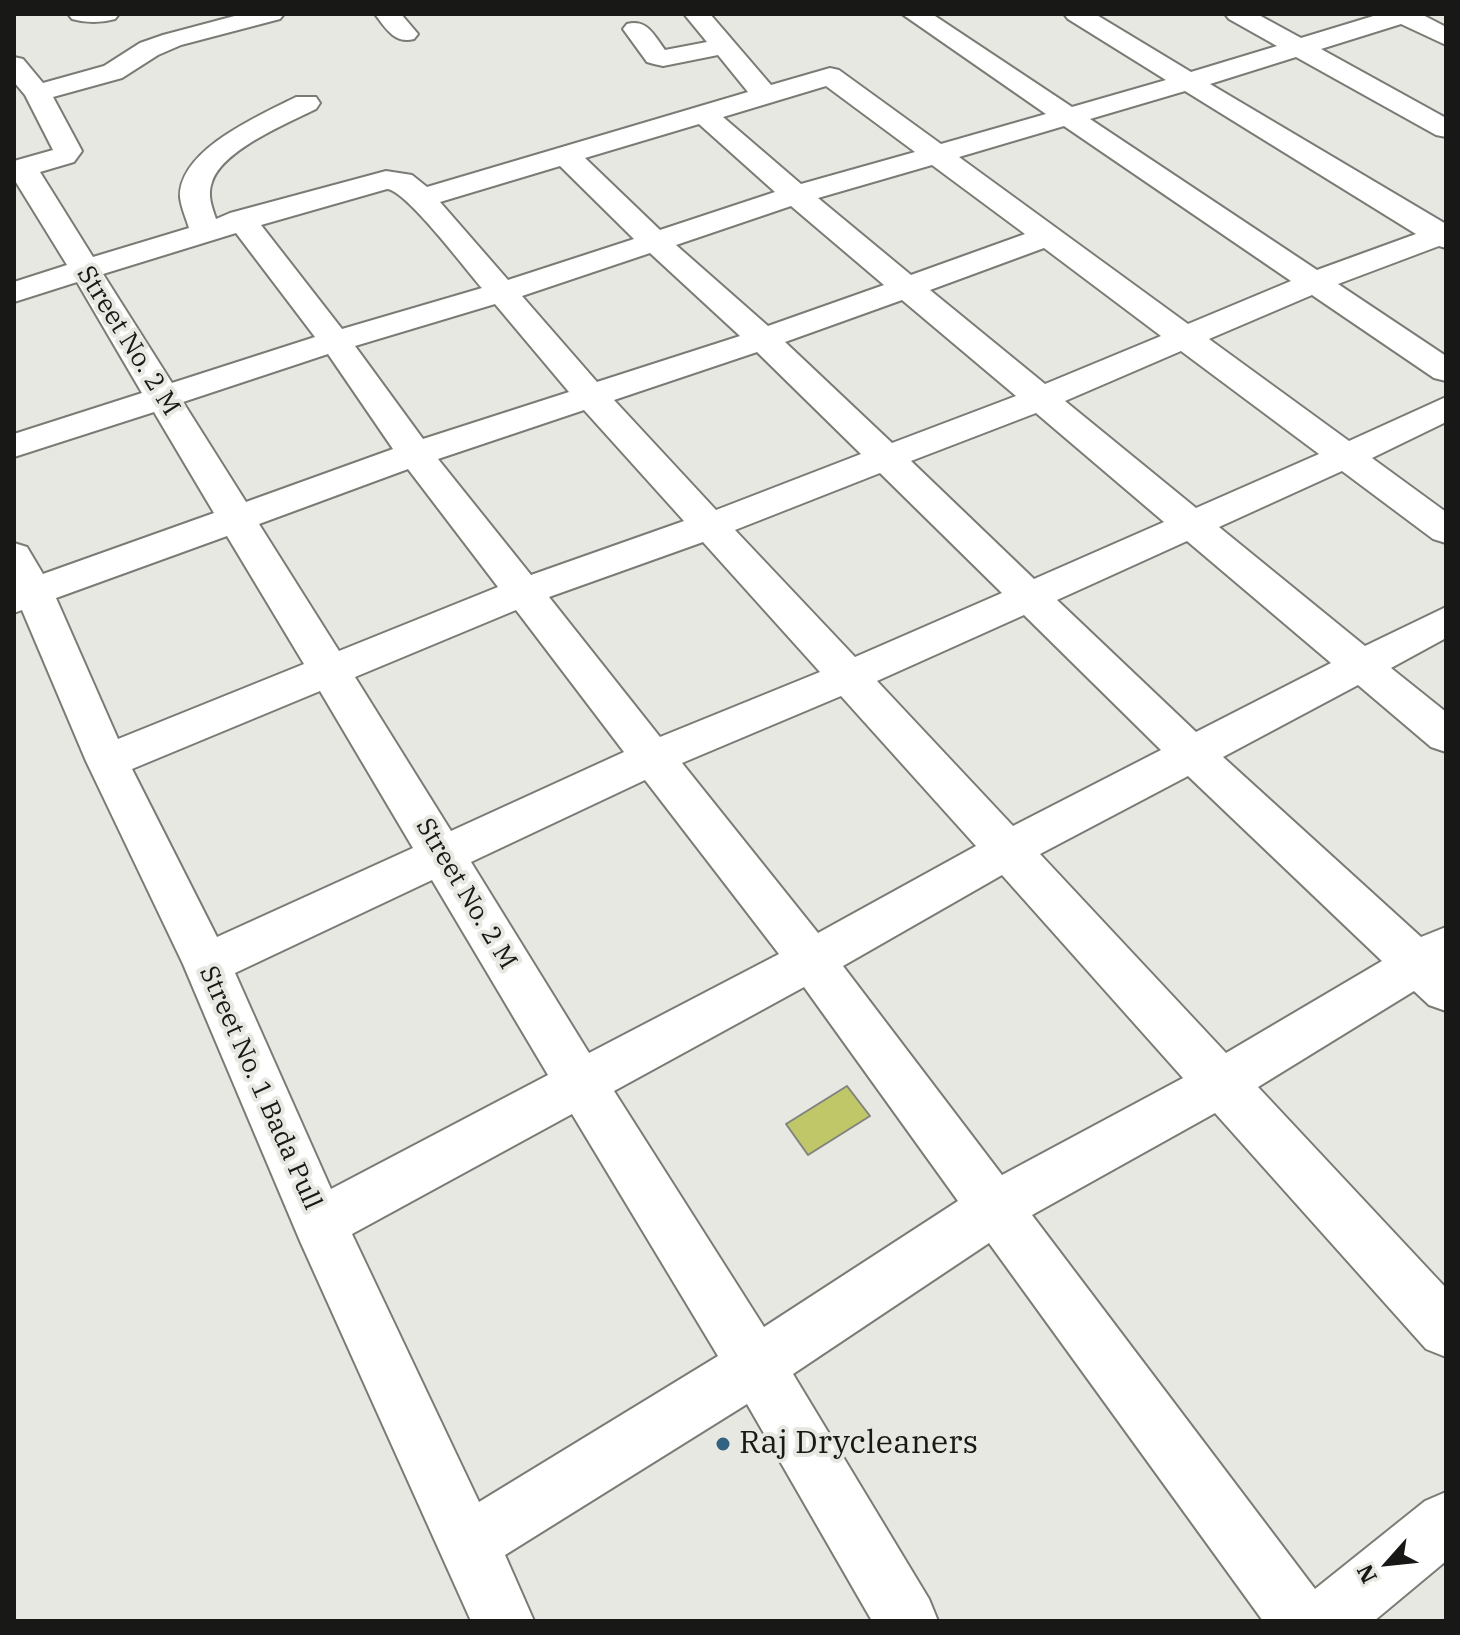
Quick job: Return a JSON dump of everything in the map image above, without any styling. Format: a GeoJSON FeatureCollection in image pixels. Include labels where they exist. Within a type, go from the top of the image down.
{"type":"FeatureCollection","features":[{"type":"Feature","properties":{"kind":"street"},"geometry":{"type":"LineString","coordinates":[[81,14],[106,14]]}},
{"type":"Feature","properties":{"kind":"street"},"geometry":{"type":"LineString","coordinates":[[38,109],[113,72],[149,49],[271,14]]}},
{"type":"Feature","properties":{"kind":"street"},"geometry":{"type":"LineString","coordinates":[[388,14],[405,34]]}},
{"type":"Feature","properties":{"kind":"street"},"geometry":{"type":"LineString","coordinates":[[697,14],[765,95]]}},
{"type":"Feature","properties":{"kind":"street"},"geometry":{"type":"LineString","coordinates":[[915,14],[1446,371]]}},
{"type":"Feature","properties":{"kind":"street"},"geometry":{"type":"LineString","coordinates":[[1077,14],[1444,236]]}},
{"type":"Feature","properties":{"kind":"street"},"geometry":{"type":"LineString","coordinates":[[1238,14],[1446,129]]}},
{"type":"Feature","properties":{"kind":"street"},"geometry":{"type":"LineString","coordinates":[[14,446],[335,341],[503,292],[796,195],[1300,49],[1404,14],[1446,37]]}},
{"type":"Feature","properties":{"kind":"street"},"geometry":{"type":"LineString","coordinates":[[636,29],[656,56],[663,58],[725,46]]}},
{"type":"Feature","properties":{"kind":"street"},"geometry":{"type":"LineString","coordinates":[[14,65],[38,109],[68,151],[64,156],[19,169]]}},
{"type":"Feature","properties":{"kind":"street"},"geometry":{"type":"LineString","coordinates":[[421,198],[818,78],[837,78],[933,155],[1446,530]]}},
{"type":"Feature","properties":{"kind":"street"},"geometry":{"type":"LineString","coordinates":[[306,103],[236,141],[206,166],[197,180],[195,196],[335,341],[415,454],[811,960],[1301,1621]]}},
{"type":"Feature","properties":{"kind":"street"},"geometry":{"type":"LineString","coordinates":[[704,114],[796,195],[1446,736]]}},
{"type":"Feature","properties":{"kind":"street"},"geometry":{"type":"LineString","coordinates":[[467,1544],[756,1365],[996,1207],[1437,967],[1193,755],[1031,594],[566,156]]}},
{"type":"Feature","properties":{"kind":"street","name":"Street No. 2 M"},"geometry":{"type":"LineString","coordinates":[[19,169],[239,519],[581,1084],[756,1365],[907,1621]]}},
{"type":"Feature","properties":{"kind":"street"},"geometry":{"type":"LineString","coordinates":[[14,292],[386,180],[398,178],[405,182],[590,395],[1446,1329]]}},
{"type":"Feature","properties":{"kind":"street"},"geometry":{"type":"LineString","coordinates":[[107,761],[523,592],[887,459],[1186,339],[1315,282],[1444,236]]}},
{"type":"Feature","properties":{"kind":"street"},"geometry":{"type":"LineString","coordinates":[[21,582],[239,519],[415,454],[763,339],[1046,237]]}},
{"type":"Feature","properties":{"kind":"street"},"geometry":{"type":"LineString","coordinates":[[207,964],[652,758],[850,676],[1346,456],[1446,408]]}},
{"type":"Feature","properties":{"kind":"street","name":"Street No. 1 Bada Pull"},"geometry":{"type":"LineString","coordinates":[[21,582],[207,964],[319,1223],[503,1621]]}},
{"type":"Feature","properties":{"kind":"street"},"geometry":{"type":"LineString","coordinates":[[319,1223],[811,960],[1008,850],[1446,621]]}},
{"type":"Feature","properties":{"kind":"street"},"geometry":{"type":"LineString","coordinates":[[1325,1621],[1446,1522]]}},
{"type":"Feature","properties":{"kind":"building"},"geometry":{"type":"Polygon","coordinates":[[[847,1086],[870,1116],[808,1155],[786,1124],[847,1086]]]}},
{"type":"Feature","properties":{"kind":"place","name":"Raj Drycleaners"},"geometry":{"type":"Point","coordinates":[723,1444]}}]}
